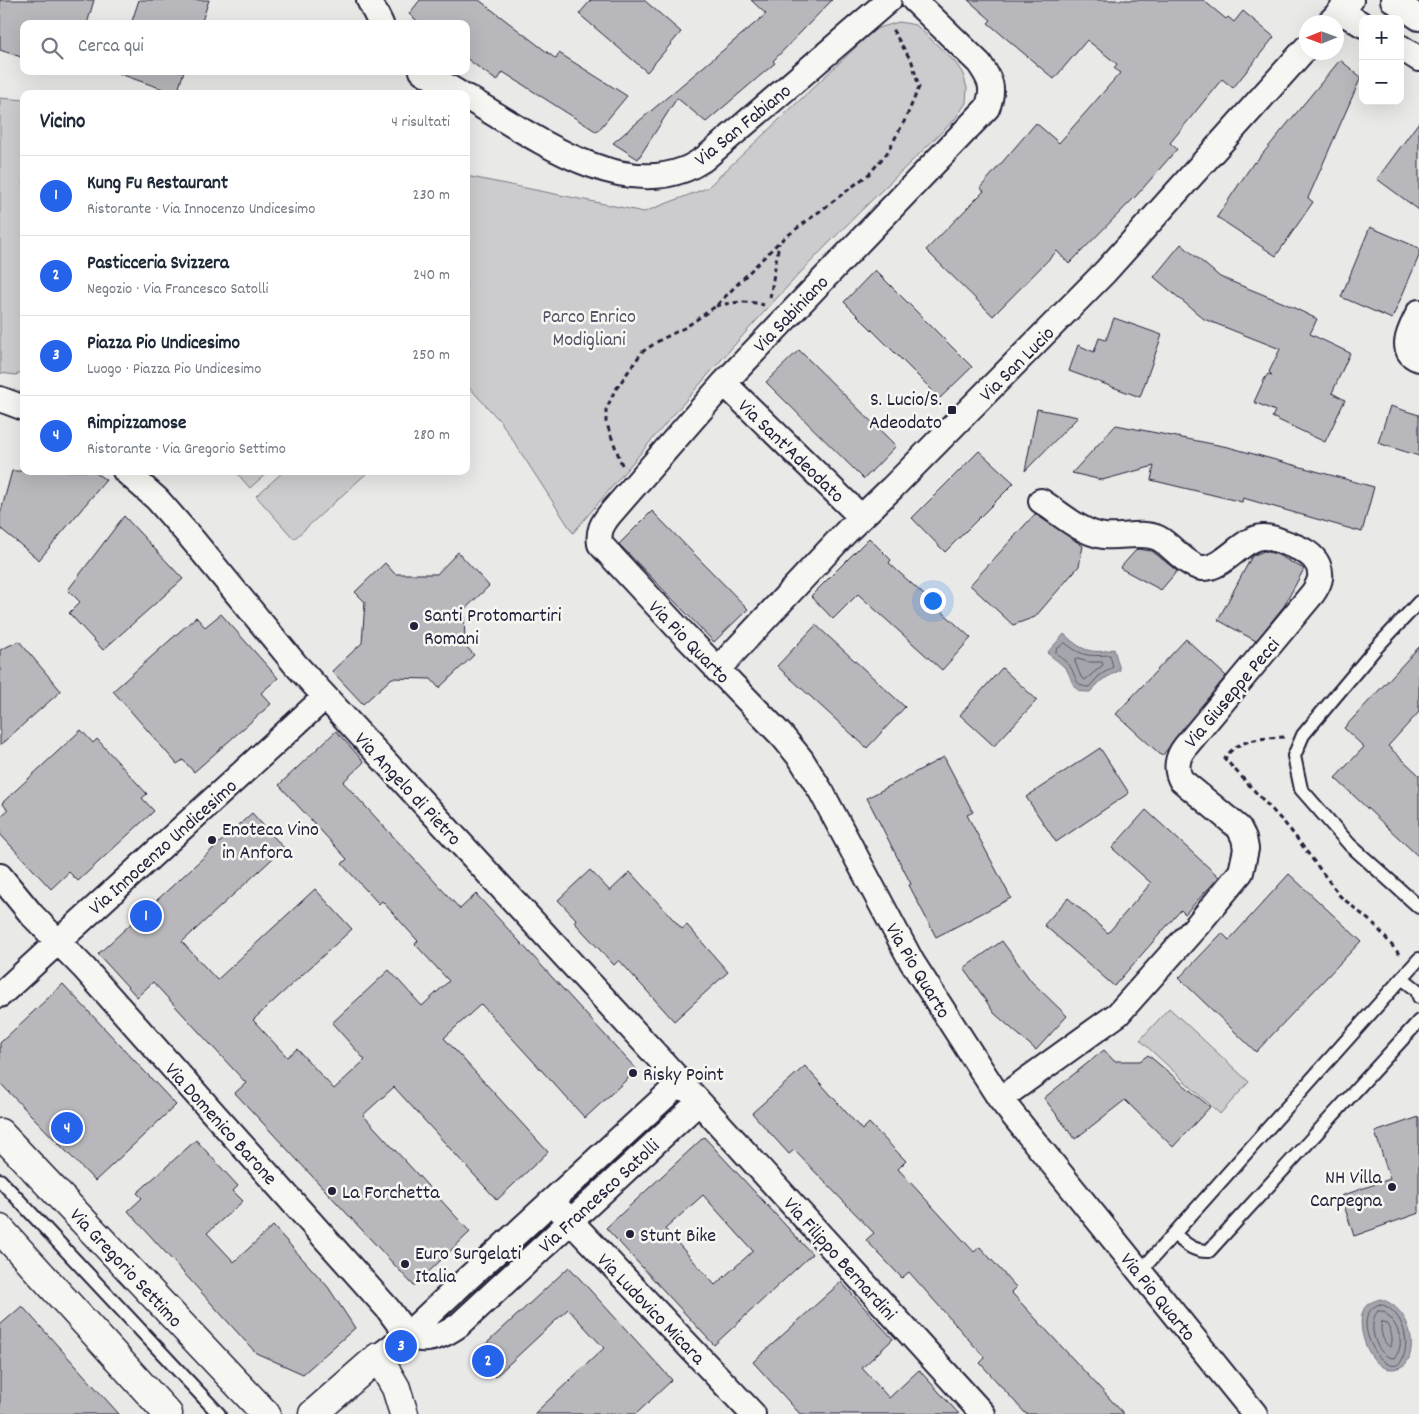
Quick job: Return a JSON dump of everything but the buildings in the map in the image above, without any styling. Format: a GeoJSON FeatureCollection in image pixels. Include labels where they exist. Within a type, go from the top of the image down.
{"type":"FeatureCollection","features":[{"type":"Feature","properties":{"kind":"main road","name":"Via Gregorio Settimo"},"geometry":{"type":"LineString","coordinates":[[0,1133],[260,1408]]}},
{"type":"Feature","properties":{"kind":"main road"},"geometry":{"type":"LineString","coordinates":[[0,1229],[168,1414]]}},
{"type":"Feature","properties":{"kind":"main road"},"geometry":{"type":"LineString","coordinates":[[313,1414],[378,1357],[396,1388],[404,1414]]}},
{"type":"Feature","properties":{"kind":"street"},"geometry":{"type":"LineString","coordinates":[[369,0],[379,20]]}},
{"type":"Feature","properties":{"kind":"street","name":"Via San Fabiano"},"geometry":{"type":"LineString","coordinates":[[470,99],[585,164],[607,171],[630,175],[653,176],[672,173],[684,170],[704,159],[889,0]]}},
{"type":"Feature","properties":{"kind":"street","name":"Via Sabiniano"},"geometry":{"type":"LineString","coordinates":[[602,525],[724,383],[987,108],[992,97],[992,86],[987,74],[979,63],[914,0]]}},
{"type":"Feature","properties":{"kind":"street"},"geometry":{"type":"LineString","coordinates":[[1392,0],[1419,18]]}},
{"type":"Feature","properties":{"kind":"street"},"geometry":{"type":"LineString","coordinates":[[1340,11],[1359,22]]}},
{"type":"Feature","properties":{"kind":"street"},"geometry":{"type":"LineString","coordinates":[[1404,50],[1419,59]]}},
{"type":"Feature","properties":{"kind":"street","name":"Via San Lucio"},"geometry":{"type":"LineString","coordinates":[[718,670],[861,517],[1106,272],[1299,56]]}},
{"type":"Feature","properties":{"kind":"street"},"geometry":{"type":"LineString","coordinates":[[429,75],[453,90]]}},
{"type":"Feature","properties":{"kind":"street"},"geometry":{"type":"LineString","coordinates":[[1419,312],[1408,337],[1407,349],[1410,354],[1419,359]]}},
{"type":"Feature","properties":{"kind":"street","name":"Via Sant'Adeodato"},"geometry":{"type":"LineString","coordinates":[[724,383],[861,517]]}},
{"type":"Feature","properties":{"kind":"street"},"geometry":{"type":"LineString","coordinates":[[0,399],[20,406]]}},
{"type":"Feature","properties":{"kind":"street","name":"Via Angelo di Pietro"},"geometry":{"type":"LineString","coordinates":[[130,475],[157,499],[295,664],[698,1102]]}},
{"type":"Feature","properties":{"kind":"street","name":"Via Giuseppe Pecci"},"geometry":{"type":"LineString","coordinates":[[1000,1099],[1118,1014],[1200,923],[1240,872],[1246,849],[1244,838],[1238,828],[1181,780],[1178,775],[1180,753],[1313,593],[1320,581],[1319,567],[1314,559],[1302,549],[1267,537],[1258,538],[1214,566],[1202,568],[1192,564],[1157,538],[1096,534],[1083,529],[1042,501]]}},
{"type":"Feature","properties":{"kind":"street","name":"Via Pio Quarto"},"geometry":{"type":"LineString","coordinates":[[602,525],[598,535],[600,544],[604,549],[783,737],[801,759],[822,793],[912,962],[1000,1099],[1254,1414]]}},
{"type":"Feature","properties":{"kind":"street","name":"Via Innocenzo Undicesimo"},"geometry":{"type":"LineString","coordinates":[[0,995],[325,697]]}},
{"type":"Feature","properties":{"kind":"street","name":"Via Domenico Barone"},"geometry":{"type":"LineString","coordinates":[[0,876],[57,942],[84,968],[408,1334]]}},
{"type":"Feature","properties":{"kind":"street","name":"Via Francesco Satolli"},"geometry":{"type":"LineString","coordinates":[[681,1082],[408,1334],[426,1339],[452,1330],[698,1102]]}},
{"type":"Feature","properties":{"kind":"street","name":"Via Filippo Bernardini"},"geometry":{"type":"LineString","coordinates":[[698,1102],[982,1414]]}},
{"type":"Feature","properties":{"kind":"street","name":"Via Ludovico Micara"},"geometry":{"type":"LineString","coordinates":[[551,1201],[753,1414]]}},
{"type":"Feature","properties":{"kind":"street"},"geometry":{"type":"LineString","coordinates":[[378,1357],[408,1334]]}},
{"type":"Feature","properties":{"kind":"lane"},"geometry":{"type":"LineString","coordinates":[[1419,602],[1375,649],[1303,735],[1294,756],[1300,789],[1350,845],[1419,907]]}},
{"type":"Feature","properties":{"kind":"lane"},"geometry":{"type":"LineString","coordinates":[[1139,1273],[1415,964]]}},
{"type":"Feature","properties":{"kind":"lane"},"geometry":{"type":"LineString","coordinates":[[1402,978],[1417,990],[1419,997]]}},
{"type":"Feature","properties":{"kind":"lane"},"geometry":{"type":"LineString","coordinates":[[1174,1234],[1190,1248],[1200,1252],[1209,1250],[1419,1021]]}},
{"type":"Feature","properties":{"kind":"lane","name":"Via Gregorio Settimo"},"geometry":{"type":"LineString","coordinates":[[0,1180],[219,1414]]}},
{"type":"Feature","properties":{"kind":"path"},"geometry":{"type":"LineString","coordinates":[[624,472],[606,422],[606,410],[614,392],[642,352],[660,340],[686,327],[716,306],[779,242],[869,174],[887,154],[906,118],[919,87],[912,62],[889,24]]}},
{"type":"Feature","properties":{"kind":"path"},"geometry":{"type":"LineString","coordinates":[[716,306],[736,302],[751,302],[769,307],[779,242]]}},
{"type":"Feature","properties":{"kind":"path"},"geometry":{"type":"LineString","coordinates":[[1303,735],[1255,739],[1229,752],[1225,759],[1289,828],[1340,896],[1415,964]]}},
{"type":"Feature","properties":{"kind":"green space","name":"Parco Enrico Modigliani"},"geometry":{"type":"Polygon","coordinates":[[[899,22],[916,25],[955,62],[963,74],[967,88],[966,103],[955,119],[839,232],[743,335],[573,533],[501,422],[470,388],[470,177],[644,212],[707,188],[875,29],[899,22]]]}},
{"type":"Feature","properties":{"kind":"green space"},"geometry":{"type":"Polygon","coordinates":[[[0,98],[20,100],[20,372],[16,375],[0,373],[0,98]]]}},
{"type":"Feature","properties":{"kind":"green space"},"geometry":{"type":"Polygon","coordinates":[[[239,475],[265,475],[250,488],[239,475]]]}},
{"type":"Feature","properties":{"kind":"green space"},"geometry":{"type":"Polygon","coordinates":[[[280,475],[365,475],[294,539],[256,496],[280,475]]]}},
{"type":"Feature","properties":{"kind":"green space"},"geometry":{"type":"Polygon","coordinates":[[[1169,1008],[1249,1082],[1220,1114],[1140,1040],[1169,1008]]]}},
{"type":"Feature","properties":{"kind":"water"},"geometry":{"type":"Polygon","coordinates":[[[1064,634],[1087,650],[1106,651],[1114,649],[1120,670],[1102,680],[1090,692],[1079,690],[1074,685],[1066,669],[1047,653],[1064,634]]]}},
{"type":"Feature","properties":{"kind":"water"},"geometry":{"type":"Polygon","coordinates":[[[1380,1299],[1388,1302],[1402,1314],[1410,1331],[1411,1349],[1409,1358],[1400,1367],[1389,1369],[1380,1365],[1373,1358],[1361,1328],[1365,1307],[1373,1301],[1380,1299]]]}},
{"type":"Feature","properties":{"kind":"place","name":"S. Lucio/S. Adeodato"},"geometry":{"type":"Point","coordinates":[952,410]}},
{"type":"Feature","properties":{"kind":"place","name":"Santi Protomartiri Romani"},"geometry":{"type":"Point","coordinates":[414,626]}},
{"type":"Feature","properties":{"kind":"place","name":"Enoteca Vino in Anfora"},"geometry":{"type":"Point","coordinates":[212,840]}},
{"type":"Feature","properties":{"kind":"place","name":"Kung Fu Restaurant"},"geometry":{"type":"Point","coordinates":[146,916]}},
{"type":"Feature","properties":{"kind":"place","name":"Risky Point"},"geometry":{"type":"Point","coordinates":[633,1073]}},
{"type":"Feature","properties":{"kind":"place","name":"Rimpizzamose"},"geometry":{"type":"Point","coordinates":[67,1128]}},
{"type":"Feature","properties":{"kind":"place","name":"NH Villa Carpegna"},"geometry":{"type":"Point","coordinates":[1392,1187]}},
{"type":"Feature","properties":{"kind":"place","name":"La Forchetta"},"geometry":{"type":"Point","coordinates":[332,1191]}},
{"type":"Feature","properties":{"kind":"place","name":"Stunt Bike"},"geometry":{"type":"Point","coordinates":[630,1234]}},
{"type":"Feature","properties":{"kind":"place","name":"Euro Surgelati Italia"},"geometry":{"type":"Point","coordinates":[405,1264]}},
{"type":"Feature","properties":{"kind":"place","name":"Piazza Pio Undicesimo"},"geometry":{"type":"Point","coordinates":[401,1346]}},
{"type":"Feature","properties":{"kind":"place","name":"Pasticceria Svizzera"},"geometry":{"type":"Point","coordinates":[488,1361]}}]}
